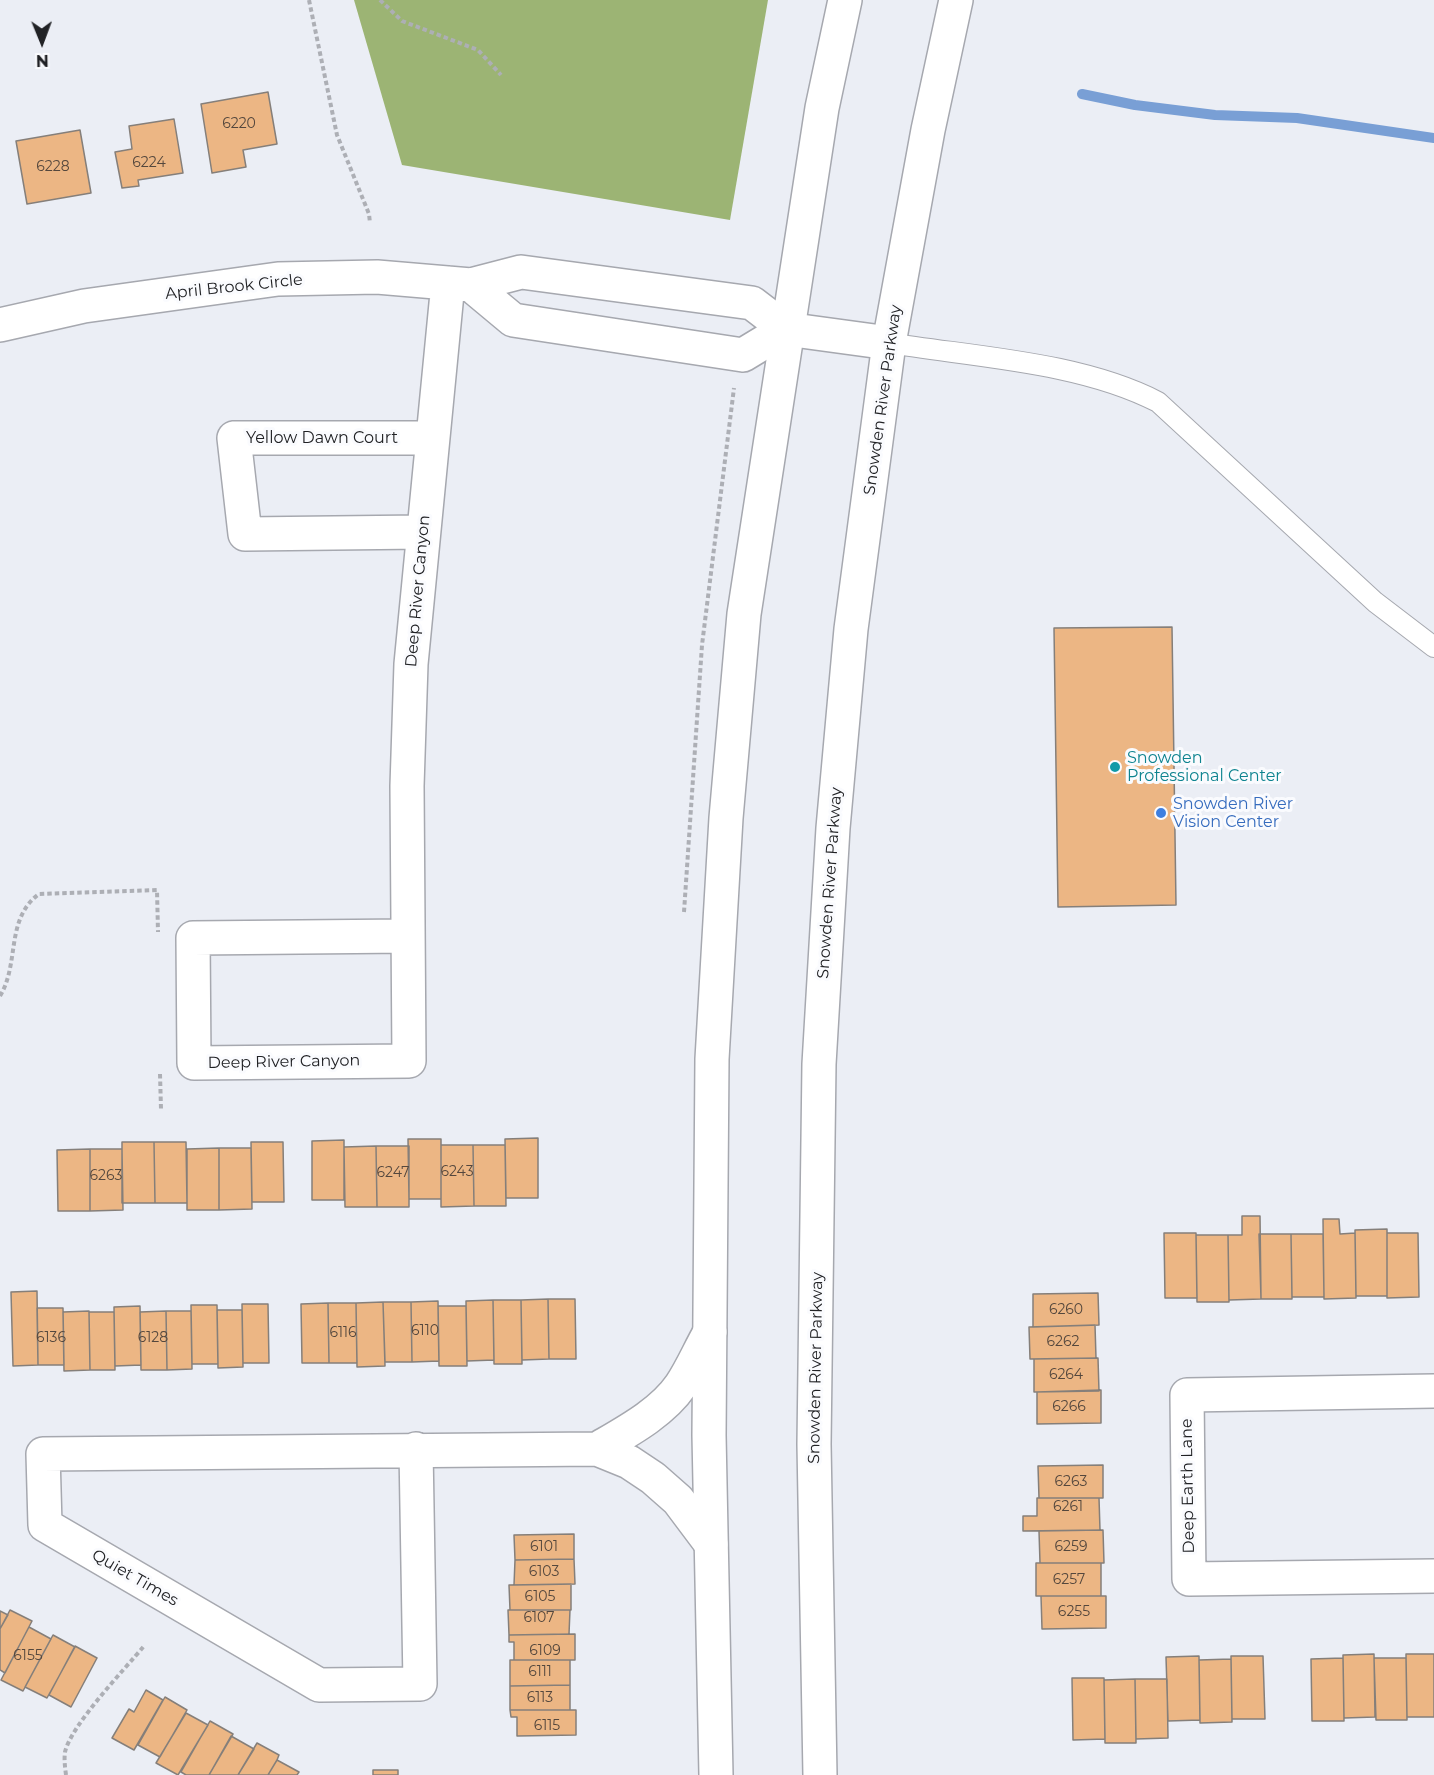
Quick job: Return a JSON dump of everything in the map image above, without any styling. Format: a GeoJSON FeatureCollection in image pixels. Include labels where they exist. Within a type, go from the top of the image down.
{"type":"FeatureCollection","features":[{"type":"Feature","properties":{"kind":"street"},"geometry":{"type":"LineString","coordinates":[[716,1775],[711,1544],[712,1059],[726,818],[744,614],[786,329],[822,108],[844,0]]}},
{"type":"Feature","properties":{"kind":"street","name":"Snowden River Parkway"},"geometry":{"type":"LineString","coordinates":[[820,1775],[814,1444],[819,1064],[833,828],[851,629],[889,343],[928,130],[956,0]]}},
{"type":"Feature","properties":{"kind":"street","name":"April Brook Circle"},"geometry":{"type":"LineString","coordinates":[[0,326],[84,306],[278,279],[377,277],[459,284],[521,272],[752,303],[786,329],[889,343]]}},
{"type":"Feature","properties":{"kind":"street"},"geometry":{"type":"LineString","coordinates":[[459,284],[513,320],[743,356],[786,329]]}},
{"type":"Feature","properties":{"kind":"street","name":"Deep River Canyon"},"geometry":{"type":"LineString","coordinates":[[408,936],[193,938],[195,1063],[409,1061],[407,786],[411,675],[433,438],[459,284]]}},
{"type":"Feature","properties":{"kind":"street","name":"Yellow Dawn Court"},"geometry":{"type":"LineString","coordinates":[[423,532],[245,534],[234,438],[433,438]]}},
{"type":"Feature","properties":{"kind":"street"},"geometry":{"type":"LineString","coordinates":[[597,1449],[628,1430],[681,1386],[710,1332]]}},
{"type":"Feature","properties":{"kind":"street","name":"Deep Earth Lane"},"geometry":{"type":"LineString","coordinates":[[1434,1391],[1187,1395],[1189,1579],[1434,1576]]}},
{"type":"Feature","properties":{"kind":"street","name":"Quiet Times"},"geometry":{"type":"LineString","coordinates":[[416,1449],[420,1684],[319,1686],[45,1525],[43,1455],[416,1449],[597,1449],[628,1462],[653,1478],[678,1500],[711,1544]]}},
{"type":"Feature","properties":{"kind":"lane"},"geometry":{"type":"LineString","coordinates":[[889,343],[1086,374],[1127,386],[1158,402],[1375,602],[1434,647]]}},
{"type":"Feature","properties":{"kind":"path"},"geometry":{"type":"LineString","coordinates":[[309,0],[337,135],[369,214],[370,223]]}},
{"type":"Feature","properties":{"kind":"path"},"geometry":{"type":"LineString","coordinates":[[381,0],[402,21],[478,50],[501,75]]}},
{"type":"Feature","properties":{"kind":"path"},"geometry":{"type":"LineString","coordinates":[[0,996],[11,969],[17,925],[22,911],[39,894],[157,890],[158,936]]}},
{"type":"Feature","properties":{"kind":"path"},"geometry":{"type":"LineString","coordinates":[[160,1063],[161,1109]]}},
{"type":"Feature","properties":{"kind":"path"},"geometry":{"type":"LineString","coordinates":[[66,1775],[66,1750],[73,1735],[112,1681],[144,1646]]}},
{"type":"Feature","properties":{"kind":"green space"},"geometry":{"type":"Polygon","coordinates":[[[354,0],[768,0],[730,220],[402,165],[354,0]]]}},
{"type":"Feature","properties":{"kind":"building"},"geometry":{"type":"Polygon","coordinates":[[[268,92],[277,144],[243,150],[246,167],[212,173],[201,104],[268,92]]]}},
{"type":"Feature","properties":{"kind":"building"},"geometry":{"type":"Polygon","coordinates":[[[174,119],[183,173],[138,180],[139,186],[122,188],[115,152],[132,149],[129,126],[174,119]]]}},
{"type":"Feature","properties":{"kind":"building"},"geometry":{"type":"Polygon","coordinates":[[[80,130],[91,193],[27,204],[16,141],[80,130]]]}},
{"type":"Feature","properties":{"kind":"building","name":"Snowden Professional Center"},"geometry":{"type":"Polygon","coordinates":[[[1172,627],[1176,905],[1058,907],[1054,628],[1172,627]]]}},
{"type":"Feature","properties":{"kind":"building"},"geometry":{"type":"Polygon","coordinates":[[[538,1138],[538,1198],[506,1198],[505,1139],[538,1138]]]}},
{"type":"Feature","properties":{"kind":"building"},"geometry":{"type":"Polygon","coordinates":[[[408,1139],[441,1139],[441,1199],[409,1199],[408,1139]]]}},
{"type":"Feature","properties":{"kind":"building"},"geometry":{"type":"Polygon","coordinates":[[[344,1140],[344,1200],[312,1200],[312,1141],[344,1140]]]}},
{"type":"Feature","properties":{"kind":"building"},"geometry":{"type":"Polygon","coordinates":[[[122,1142],[154,1142],[155,1203],[122,1203],[122,1142]]]}},
{"type":"Feature","properties":{"kind":"building"},"geometry":{"type":"Polygon","coordinates":[[[154,1142],[186,1142],[187,1203],[155,1203],[154,1142]]]}},
{"type":"Feature","properties":{"kind":"building"},"geometry":{"type":"Polygon","coordinates":[[[251,1142],[283,1142],[284,1202],[252,1202],[251,1142]]]}},
{"type":"Feature","properties":{"kind":"building"},"geometry":{"type":"Polygon","coordinates":[[[441,1145],[473,1145],[474,1206],[441,1207],[441,1145]]]}},
{"type":"Feature","properties":{"kind":"building"},"geometry":{"type":"Polygon","coordinates":[[[473,1145],[505,1145],[506,1206],[474,1206],[473,1145]]]}},
{"type":"Feature","properties":{"kind":"building"},"geometry":{"type":"Polygon","coordinates":[[[376,1146],[409,1146],[409,1207],[377,1207],[376,1146]]]}},
{"type":"Feature","properties":{"kind":"building"},"geometry":{"type":"Polygon","coordinates":[[[376,1146],[377,1207],[345,1207],[344,1147],[376,1146]]]}},
{"type":"Feature","properties":{"kind":"building"},"geometry":{"type":"Polygon","coordinates":[[[219,1148],[219,1210],[187,1210],[187,1149],[219,1148]]]}},
{"type":"Feature","properties":{"kind":"building"},"geometry":{"type":"Polygon","coordinates":[[[219,1148],[251,1148],[252,1209],[219,1210],[219,1148]]]}},
{"type":"Feature","properties":{"kind":"building"},"geometry":{"type":"Polygon","coordinates":[[[90,1149],[90,1211],[58,1211],[57,1150],[90,1149]]]}},
{"type":"Feature","properties":{"kind":"building"},"geometry":{"type":"Polygon","coordinates":[[[90,1149],[122,1149],[123,1210],[90,1211],[90,1149]]]}},
{"type":"Feature","properties":{"kind":"building"},"geometry":{"type":"Polygon","coordinates":[[[1242,1216],[1260,1216],[1261,1299],[1229,1300],[1228,1235],[1242,1235],[1242,1216]]]}},
{"type":"Feature","properties":{"kind":"building"},"geometry":{"type":"Polygon","coordinates":[[[1323,1219],[1339,1219],[1340,1234],[1355,1233],[1356,1298],[1324,1299],[1323,1219]]]}},
{"type":"Feature","properties":{"kind":"building"},"geometry":{"type":"Polygon","coordinates":[[[1387,1229],[1387,1296],[1356,1296],[1355,1230],[1387,1229]]]}},
{"type":"Feature","properties":{"kind":"building"},"geometry":{"type":"Polygon","coordinates":[[[1164,1233],[1196,1233],[1197,1298],[1165,1298],[1164,1233]]]}},
{"type":"Feature","properties":{"kind":"building"},"geometry":{"type":"Polygon","coordinates":[[[1387,1233],[1418,1233],[1419,1297],[1387,1298],[1387,1233]]]}},
{"type":"Feature","properties":{"kind":"building"},"geometry":{"type":"Polygon","coordinates":[[[1259,1234],[1291,1234],[1292,1299],[1261,1299],[1259,1234]]]}},
{"type":"Feature","properties":{"kind":"building"},"geometry":{"type":"Polygon","coordinates":[[[1291,1234],[1323,1234],[1324,1297],[1292,1297],[1291,1234]]]}},
{"type":"Feature","properties":{"kind":"building"},"geometry":{"type":"Polygon","coordinates":[[[1196,1235],[1228,1235],[1229,1302],[1197,1302],[1196,1235]]]}},
{"type":"Feature","properties":{"kind":"building"},"geometry":{"type":"Polygon","coordinates":[[[37,1291],[38,1365],[13,1366],[11,1292],[37,1291]]]}},
{"type":"Feature","properties":{"kind":"building"},"geometry":{"type":"Polygon","coordinates":[[[1098,1293],[1099,1325],[1033,1327],[1033,1294],[1098,1293]]]}},
{"type":"Feature","properties":{"kind":"building"},"geometry":{"type":"Polygon","coordinates":[[[548,1299],[549,1359],[522,1360],[521,1300],[548,1299]]]}},
{"type":"Feature","properties":{"kind":"building"},"geometry":{"type":"Polygon","coordinates":[[[548,1299],[575,1299],[576,1359],[549,1359],[548,1299]]]}},
{"type":"Feature","properties":{"kind":"building"},"geometry":{"type":"Polygon","coordinates":[[[493,1300],[494,1360],[467,1361],[466,1301],[493,1300]]]}},
{"type":"Feature","properties":{"kind":"building"},"geometry":{"type":"Polygon","coordinates":[[[493,1300],[521,1300],[522,1364],[494,1364],[493,1300]]]}},
{"type":"Feature","properties":{"kind":"building"},"geometry":{"type":"Polygon","coordinates":[[[438,1301],[439,1361],[412,1362],[411,1302],[438,1301]]]}},
{"type":"Feature","properties":{"kind":"building"},"geometry":{"type":"Polygon","coordinates":[[[383,1302],[385,1366],[357,1367],[356,1303],[383,1302]]]}},
{"type":"Feature","properties":{"kind":"building"},"geometry":{"type":"Polygon","coordinates":[[[383,1302],[411,1302],[412,1362],[385,1362],[383,1302]]]}},
{"type":"Feature","properties":{"kind":"building"},"geometry":{"type":"Polygon","coordinates":[[[328,1303],[329,1363],[302,1363],[301,1304],[328,1303]]]}},
{"type":"Feature","properties":{"kind":"building"},"geometry":{"type":"Polygon","coordinates":[[[328,1303],[356,1303],[357,1363],[329,1363],[328,1303]]]}},
{"type":"Feature","properties":{"kind":"building"},"geometry":{"type":"Polygon","coordinates":[[[242,1304],[268,1304],[269,1363],[243,1363],[242,1304]]]}},
{"type":"Feature","properties":{"kind":"building"},"geometry":{"type":"Polygon","coordinates":[[[191,1305],[217,1305],[218,1364],[192,1364],[191,1305]]]}},
{"type":"Feature","properties":{"kind":"building"},"geometry":{"type":"Polygon","coordinates":[[[140,1306],[141,1365],[115,1366],[114,1307],[140,1306]]]}},
{"type":"Feature","properties":{"kind":"building"},"geometry":{"type":"Polygon","coordinates":[[[438,1306],[466,1306],[467,1366],[439,1366],[438,1306]]]}},
{"type":"Feature","properties":{"kind":"building"},"geometry":{"type":"Polygon","coordinates":[[[37,1308],[63,1308],[64,1365],[38,1365],[37,1308]]]}},
{"type":"Feature","properties":{"kind":"building"},"geometry":{"type":"Polygon","coordinates":[[[217,1310],[242,1310],[243,1367],[218,1368],[217,1310]]]}},
{"type":"Feature","properties":{"kind":"building"},"geometry":{"type":"Polygon","coordinates":[[[89,1311],[90,1370],[64,1371],[63,1312],[89,1311]]]}},
{"type":"Feature","properties":{"kind":"building"},"geometry":{"type":"Polygon","coordinates":[[[166,1311],[167,1370],[141,1370],[140,1312],[166,1311]]]}},
{"type":"Feature","properties":{"kind":"building"},"geometry":{"type":"Polygon","coordinates":[[[166,1311],[191,1311],[192,1369],[167,1370],[166,1311]]]}},
{"type":"Feature","properties":{"kind":"building"},"geometry":{"type":"Polygon","coordinates":[[[89,1312],[114,1312],[115,1370],[90,1370],[89,1312]]]}},
{"type":"Feature","properties":{"kind":"building"},"geometry":{"type":"Polygon","coordinates":[[[1095,1325],[1096,1358],[1030,1359],[1029,1327],[1095,1325]]]}},
{"type":"Feature","properties":{"kind":"building"},"geometry":{"type":"Polygon","coordinates":[[[1098,1358],[1099,1391],[1034,1392],[1034,1359],[1098,1358]]]}},
{"type":"Feature","properties":{"kind":"building"},"geometry":{"type":"Polygon","coordinates":[[[1101,1390],[1101,1423],[1037,1424],[1037,1392],[1101,1390]]]}},
{"type":"Feature","properties":{"kind":"building"},"geometry":{"type":"Polygon","coordinates":[[[1103,1465],[1103,1498],[1039,1498],[1038,1466],[1103,1465]]]}},
{"type":"Feature","properties":{"kind":"building"},"geometry":{"type":"Polygon","coordinates":[[[1037,1498],[1099,1498],[1100,1530],[1023,1531],[1023,1516],[1037,1516],[1037,1498]]]}},
{"type":"Feature","properties":{"kind":"building"},"geometry":{"type":"Polygon","coordinates":[[[1103,1530],[1104,1563],[1040,1563],[1039,1531],[1103,1530]]]}},
{"type":"Feature","properties":{"kind":"building"},"geometry":{"type":"Polygon","coordinates":[[[574,1534],[574,1559],[515,1560],[514,1535],[574,1534]]]}},
{"type":"Feature","properties":{"kind":"building"},"geometry":{"type":"Polygon","coordinates":[[[574,1559],[575,1584],[514,1585],[515,1560],[574,1559]]]}},
{"type":"Feature","properties":{"kind":"building"},"geometry":{"type":"Polygon","coordinates":[[[1036,1563],[1101,1563],[1101,1596],[1036,1596],[1036,1563]]]}},
{"type":"Feature","properties":{"kind":"building"},"geometry":{"type":"Polygon","coordinates":[[[571,1584],[571,1610],[510,1610],[509,1585],[571,1584]]]}},
{"type":"Feature","properties":{"kind":"building"},"geometry":{"type":"Polygon","coordinates":[[[1041,1596],[1106,1596],[1106,1628],[1042,1629],[1041,1596]]]}},
{"type":"Feature","properties":{"kind":"building"},"geometry":{"type":"Polygon","coordinates":[[[10,1610],[32,1621],[5,1673],[0,1670],[0,1629],[10,1610]]]}},
{"type":"Feature","properties":{"kind":"building"},"geometry":{"type":"Polygon","coordinates":[[[508,1610],[570,1610],[569,1634],[509,1635],[508,1610]]]}},
{"type":"Feature","properties":{"kind":"building"},"geometry":{"type":"Polygon","coordinates":[[[0,1611],[8,1615],[0,1629],[0,1611]]]}},
{"type":"Feature","properties":{"kind":"building"},"geometry":{"type":"Polygon","coordinates":[[[29,1627],[51,1639],[23,1691],[1,1680],[29,1627]]]}},
{"type":"Feature","properties":{"kind":"building"},"geometry":{"type":"Polygon","coordinates":[[[575,1634],[575,1660],[514,1660],[514,1642],[509,1642],[509,1635],[575,1634]]]}},
{"type":"Feature","properties":{"kind":"building"},"geometry":{"type":"Polygon","coordinates":[[[53,1635],[75,1647],[47,1698],[25,1687],[53,1635]]]}},
{"type":"Feature","properties":{"kind":"building"},"geometry":{"type":"Polygon","coordinates":[[[75,1646],[97,1658],[71,1707],[49,1695],[75,1646]]]}},
{"type":"Feature","properties":{"kind":"building"},"geometry":{"type":"Polygon","coordinates":[[[1374,1654],[1375,1717],[1344,1718],[1343,1655],[1374,1654]]]}},
{"type":"Feature","properties":{"kind":"building"},"geometry":{"type":"Polygon","coordinates":[[[1406,1654],[1434,1654],[1434,1717],[1407,1717],[1406,1654]]]}},
{"type":"Feature","properties":{"kind":"building"},"geometry":{"type":"Polygon","coordinates":[[[1199,1656],[1200,1720],[1168,1721],[1166,1657],[1199,1656]]]}},
{"type":"Feature","properties":{"kind":"building"},"geometry":{"type":"Polygon","coordinates":[[[1231,1656],[1263,1656],[1265,1719],[1232,1719],[1231,1656]]]}},
{"type":"Feature","properties":{"kind":"building"},"geometry":{"type":"Polygon","coordinates":[[[1343,1658],[1344,1721],[1312,1721],[1311,1659],[1343,1658]]]}},
{"type":"Feature","properties":{"kind":"building"},"geometry":{"type":"Polygon","coordinates":[[[1374,1658],[1406,1658],[1407,1720],[1376,1720],[1374,1658]]]}},
{"type":"Feature","properties":{"kind":"building"},"geometry":{"type":"Polygon","coordinates":[[[1231,1659],[1232,1722],[1200,1723],[1199,1660],[1231,1659]]]}},
{"type":"Feature","properties":{"kind":"building"},"geometry":{"type":"Polygon","coordinates":[[[510,1660],[570,1660],[570,1685],[510,1686],[510,1660]]]}},
{"type":"Feature","properties":{"kind":"building"},"geometry":{"type":"Polygon","coordinates":[[[1072,1678],[1104,1678],[1105,1739],[1073,1740],[1072,1678]]]}},
{"type":"Feature","properties":{"kind":"building"},"geometry":{"type":"Polygon","coordinates":[[[1135,1679],[1167,1679],[1168,1738],[1136,1739],[1135,1679]]]}},
{"type":"Feature","properties":{"kind":"building"},"geometry":{"type":"Polygon","coordinates":[[[1135,1679],[1136,1743],[1105,1743],[1104,1680],[1135,1679]]]}},
{"type":"Feature","properties":{"kind":"building"},"geometry":{"type":"Polygon","coordinates":[[[570,1685],[570,1710],[510,1710],[510,1686],[570,1685]]]}},
{"type":"Feature","properties":{"kind":"building"},"geometry":{"type":"Polygon","coordinates":[[[146,1690],[163,1700],[134,1750],[112,1738],[129,1709],[134,1712],[146,1690]]]}},
{"type":"Feature","properties":{"kind":"building"},"geometry":{"type":"Polygon","coordinates":[[[165,1697],[187,1710],[160,1757],[138,1745],[165,1697]]]}},
{"type":"Feature","properties":{"kind":"building"},"geometry":{"type":"Polygon","coordinates":[[[510,1710],[576,1710],[576,1735],[517,1736],[517,1717],[511,1717],[510,1710]]]}},
{"type":"Feature","properties":{"kind":"building"},"geometry":{"type":"Polygon","coordinates":[[[186,1713],[208,1725],[178,1775],[156,1763],[186,1713]]]}},
{"type":"Feature","properties":{"kind":"building"},"geometry":{"type":"Polygon","coordinates":[[[210,1721],[233,1734],[209,1775],[186,1775],[181,1772],[210,1721]]]}},
{"type":"Feature","properties":{"kind":"building"},"geometry":{"type":"Polygon","coordinates":[[[231,1736],[254,1749],[238,1775],[209,1775],[231,1736]]]}},
{"type":"Feature","properties":{"kind":"building"},"geometry":{"type":"Polygon","coordinates":[[[257,1743],[279,1755],[277,1760],[268,1775],[238,1775],[257,1743]]]}},
{"type":"Feature","properties":{"kind":"building"},"geometry":{"type":"Polygon","coordinates":[[[277,1760],[299,1772],[297,1775],[268,1775],[277,1760]]]}},
{"type":"Feature","properties":{"kind":"building"},"geometry":{"type":"Polygon","coordinates":[[[373,1770],[398,1770],[398,1775],[373,1775],[373,1770]]]}},
{"type":"Feature","properties":{"kind":"waterway"},"geometry":{"type":"LineString","coordinates":[[1082,94],[1135,105],[1215,115],[1297,118],[1434,138]]}},
{"type":"Feature","properties":{"kind":"place","name":"Snowden Professional Center"},"geometry":{"type":"Point","coordinates":[1115,767]}},
{"type":"Feature","properties":{"kind":"place","name":"Snowden River Vision Center"},"geometry":{"type":"Point","coordinates":[1161,813]}}]}
